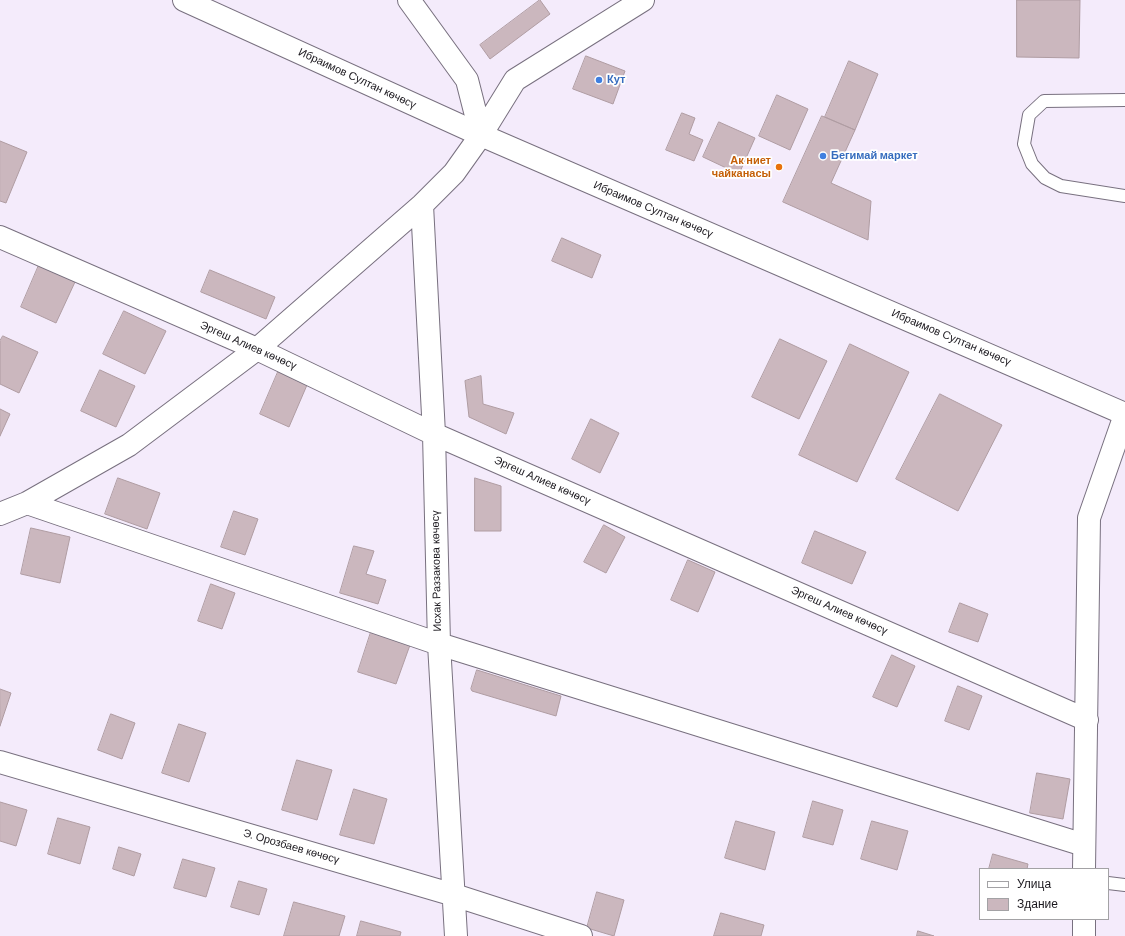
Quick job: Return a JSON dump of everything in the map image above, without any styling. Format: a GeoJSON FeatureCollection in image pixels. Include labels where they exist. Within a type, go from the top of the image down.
{"type":"FeatureCollection","features":[{"type":"Feature","properties":{"kind":"street","name":"Ибраимов Султан көчөсү"},"geometry":{"type":"LineString","coordinates":[[184,0],[481,136],[1125,414]]}},
{"type":"Feature","properties":{"kind":"street"},"geometry":{"type":"LineString","coordinates":[[409,0],[467,80],[481,136]]}},
{"type":"Feature","properties":{"kind":"street"},"geometry":{"type":"LineString","coordinates":[[0,514],[27,503],[130,445],[257,349],[422,205],[454,173],[481,136],[515,80],[643,0]]}},
{"type":"Feature","properties":{"kind":"street","name":"Исхак Раззакова көчөсү"},"geometry":{"type":"LineString","coordinates":[[422,205],[434,434],[439,644],[456,936]]}},
{"type":"Feature","properties":{"kind":"street","name":"Эргеш Алиев көчөсү"},"geometry":{"type":"LineString","coordinates":[[0,237],[257,349],[434,434],[1087,720]]}},
{"type":"Feature","properties":{"kind":"street"},"geometry":{"type":"LineString","coordinates":[[1084,868],[1089,518],[1125,414]]}},
{"type":"Feature","properties":{"kind":"street"},"geometry":{"type":"LineString","coordinates":[[27,503],[439,644],[1084,845]]}},
{"type":"Feature","properties":{"kind":"street","name":"Э. Орозбаев көчөсү"},"geometry":{"type":"LineString","coordinates":[[0,762],[454,895],[581,936]]}},
{"type":"Feature","properties":{"kind":"street"},"geometry":{"type":"LineString","coordinates":[[1084,920],[1084,936]]}},
{"type":"Feature","properties":{"kind":"lane"},"geometry":{"type":"LineString","coordinates":[[1125,100],[1044,101],[1029,115],[1024,144],[1032,164],[1045,178],[1061,186],[1125,196]]}},
{"type":"Feature","properties":{"kind":"lane"},"geometry":{"type":"LineString","coordinates":[[1109,883],[1125,885]]}},
{"type":"Feature","properties":{"kind":"building"},"geometry":{"type":"Polygon","coordinates":[[[540,0],[550,14],[490,59],[480,45],[540,0]]]}},
{"type":"Feature","properties":{"kind":"building"},"geometry":{"type":"Polygon","coordinates":[[[1017,0],[1080,0],[1079,58],[1017,57],[1017,0]]]}},
{"type":"Feature","properties":{"kind":"building","name":"Кут"},"geometry":{"type":"Polygon","coordinates":[[[586,56],[625,71],[613,104],[573,89],[586,56]]]}},
{"type":"Feature","properties":{"kind":"building"},"geometry":{"type":"Polygon","coordinates":[[[849,61],[878,74],[855,130],[825,117],[849,61]]]}},
{"type":"Feature","properties":{"kind":"building"},"geometry":{"type":"Polygon","coordinates":[[[777,95],[808,109],[790,150],[759,136],[777,95]]]}},
{"type":"Feature","properties":{"kind":"building"},"geometry":{"type":"Polygon","coordinates":[[[682,113],[695,118],[689,134],[703,140],[694,161],[666,150],[682,113]]]}},
{"type":"Feature","properties":{"kind":"building","name":"Бегимай маркет"},"geometry":{"type":"Polygon","coordinates":[[[822,116],[855,130],[831,183],[871,201],[868,240],[783,202],[822,116]]]}},
{"type":"Feature","properties":{"kind":"building"},"geometry":{"type":"Polygon","coordinates":[[[719,122],[755,138],[739,174],[703,157],[719,122]]]}},
{"type":"Feature","properties":{"kind":"building"},"geometry":{"type":"Polygon","coordinates":[[[0,141],[27,152],[6,203],[0,201],[0,141]]]}},
{"type":"Feature","properties":{"kind":"building"},"geometry":{"type":"Polygon","coordinates":[[[562,238],[601,255],[592,278],[552,261],[562,238]]]}},
{"type":"Feature","properties":{"kind":"building"},"geometry":{"type":"Polygon","coordinates":[[[39,265],[75,282],[56,323],[21,307],[39,265]]]}},
{"type":"Feature","properties":{"kind":"building"},"geometry":{"type":"Polygon","coordinates":[[[210,270],[275,297],[266,319],[201,292],[210,270]]]}},
{"type":"Feature","properties":{"kind":"building"},"geometry":{"type":"Polygon","coordinates":[[[124,311],[166,331],[145,374],[103,354],[124,311]]]}},
{"type":"Feature","properties":{"kind":"building"},"geometry":{"type":"Polygon","coordinates":[[[3,336],[38,352],[19,393],[0,384],[0,341],[3,336]]]}},
{"type":"Feature","properties":{"kind":"building"},"geometry":{"type":"Polygon","coordinates":[[[780,339],[827,361],[799,419],[752,397],[780,339]]]}},
{"type":"Feature","properties":{"kind":"building"},"geometry":{"type":"Polygon","coordinates":[[[850,344],[909,372],[857,482],[799,455],[850,344]]]}},
{"type":"Feature","properties":{"kind":"building"},"geometry":{"type":"Polygon","coordinates":[[[100,370],[135,386],[116,427],[81,411],[100,370]]]}},
{"type":"Feature","properties":{"kind":"building"},"geometry":{"type":"Polygon","coordinates":[[[278,372],[307,385],[289,427],[260,414],[278,372]]]}},
{"type":"Feature","properties":{"kind":"building"},"geometry":{"type":"Polygon","coordinates":[[[481,376],[483,404],[514,413],[506,434],[469,417],[465,381],[481,376]]]}},
{"type":"Feature","properties":{"kind":"building"},"geometry":{"type":"Polygon","coordinates":[[[940,394],[1002,425],[958,511],[896,479],[940,394]]]}},
{"type":"Feature","properties":{"kind":"building"},"geometry":{"type":"Polygon","coordinates":[[[0,409],[10,414],[0,436],[0,409]]]}},
{"type":"Feature","properties":{"kind":"building"},"geometry":{"type":"Polygon","coordinates":[[[591,419],[619,433],[600,473],[572,459],[591,419]]]}},
{"type":"Feature","properties":{"kind":"building"},"geometry":{"type":"Polygon","coordinates":[[[118,478],[160,493],[147,529],[105,514],[118,478]]]}},
{"type":"Feature","properties":{"kind":"building"},"geometry":{"type":"Polygon","coordinates":[[[475,478],[501,486],[501,531],[475,531],[475,478]]]}},
{"type":"Feature","properties":{"kind":"building"},"geometry":{"type":"Polygon","coordinates":[[[234,511],[258,519],[245,555],[221,547],[234,511]]]}},
{"type":"Feature","properties":{"kind":"building"},"geometry":{"type":"Polygon","coordinates":[[[604,525],[625,537],[606,573],[584,562],[604,525]]]}},
{"type":"Feature","properties":{"kind":"building"},"geometry":{"type":"Polygon","coordinates":[[[31,528],[70,537],[60,583],[21,574],[31,528]]]}},
{"type":"Feature","properties":{"kind":"building"},"geometry":{"type":"Polygon","coordinates":[[[815,531],[866,552],[852,584],[802,563],[815,531]]]}},
{"type":"Feature","properties":{"kind":"building"},"geometry":{"type":"Polygon","coordinates":[[[354,546],[374,551],[366,574],[386,580],[378,604],[340,593],[354,546]]]}},
{"type":"Feature","properties":{"kind":"building"},"geometry":{"type":"Polygon","coordinates":[[[688,560],[715,572],[698,612],[671,600],[688,560]]]}},
{"type":"Feature","properties":{"kind":"building"},"geometry":{"type":"Polygon","coordinates":[[[211,584],[235,593],[222,629],[198,621],[211,584]]]}},
{"type":"Feature","properties":{"kind":"building"},"geometry":{"type":"Polygon","coordinates":[[[960,603],[988,614],[978,642],[949,632],[960,603]]]}},
{"type":"Feature","properties":{"kind":"building"},"geometry":{"type":"Polygon","coordinates":[[[371,632],[410,645],[396,684],[358,672],[371,632]]]}},
{"type":"Feature","properties":{"kind":"building"},"geometry":{"type":"Polygon","coordinates":[[[892,655],[915,666],[897,707],[873,697],[892,655]]]}},
{"type":"Feature","properties":{"kind":"building"},"geometry":{"type":"Polygon","coordinates":[[[477,670],[561,696],[556,716],[472,691],[471,689],[477,670]]]}},
{"type":"Feature","properties":{"kind":"building"},"geometry":{"type":"Polygon","coordinates":[[[958,686],[982,696],[969,730],[945,721],[958,686]]]}},
{"type":"Feature","properties":{"kind":"building"},"geometry":{"type":"Polygon","coordinates":[[[0,689],[11,693],[0,726],[0,689]]]}},
{"type":"Feature","properties":{"kind":"building"},"geometry":{"type":"Polygon","coordinates":[[[111,714],[135,723],[122,759],[98,750],[111,714]]]}},
{"type":"Feature","properties":{"kind":"building"},"geometry":{"type":"Polygon","coordinates":[[[179,724],[206,733],[189,782],[162,773],[179,724]]]}},
{"type":"Feature","properties":{"kind":"building"},"geometry":{"type":"Polygon","coordinates":[[[297,760],[332,770],[317,820],[282,810],[297,760]]]}},
{"type":"Feature","properties":{"kind":"building"},"geometry":{"type":"Polygon","coordinates":[[[1037,773],[1070,779],[1063,819],[1030,813],[1037,773]]]}},
{"type":"Feature","properties":{"kind":"building"},"geometry":{"type":"Polygon","coordinates":[[[354,789],[387,799],[374,844],[340,835],[354,789]]]}},
{"type":"Feature","properties":{"kind":"building"},"geometry":{"type":"Polygon","coordinates":[[[813,801],[843,810],[833,845],[803,837],[813,801]]]}},
{"type":"Feature","properties":{"kind":"building"},"geometry":{"type":"Polygon","coordinates":[[[0,802],[27,810],[16,846],[0,841],[0,802]]]}},
{"type":"Feature","properties":{"kind":"building"},"geometry":{"type":"Polygon","coordinates":[[[58,818],[90,827],[80,864],[48,854],[58,818]]]}},
{"type":"Feature","properties":{"kind":"building"},"geometry":{"type":"Polygon","coordinates":[[[736,821],[775,832],[765,870],[725,858],[736,821]]]}},
{"type":"Feature","properties":{"kind":"building"},"geometry":{"type":"Polygon","coordinates":[[[872,821],[908,831],[897,870],[861,859],[872,821]]]}},
{"type":"Feature","properties":{"kind":"building"},"geometry":{"type":"Polygon","coordinates":[[[119,847],[141,854],[134,876],[113,869],[119,847]]]}},
{"type":"Feature","properties":{"kind":"building"},"geometry":{"type":"Polygon","coordinates":[[[993,854],[1028,864],[1027,868],[989,868],[993,854]]]}},
{"type":"Feature","properties":{"kind":"building"},"geometry":{"type":"Polygon","coordinates":[[[183,859],[215,868],[206,897],[174,888],[183,859]]]}},
{"type":"Feature","properties":{"kind":"building"},"geometry":{"type":"Polygon","coordinates":[[[239,881],[267,889],[259,915],[231,907],[239,881]]]}},
{"type":"Feature","properties":{"kind":"building"},"geometry":{"type":"Polygon","coordinates":[[[597,892],[624,900],[614,936],[587,928],[597,892]]]}},
{"type":"Feature","properties":{"kind":"building"},"geometry":{"type":"Polygon","coordinates":[[[294,902],[345,916],[339,936],[284,936],[294,902]]]}},
{"type":"Feature","properties":{"kind":"building"},"geometry":{"type":"Polygon","coordinates":[[[721,913],[764,925],[761,936],[714,936],[721,913]]]}},
{"type":"Feature","properties":{"kind":"building"},"geometry":{"type":"Polygon","coordinates":[[[361,921],[401,932],[400,936],[357,936],[361,921]]]}},
{"type":"Feature","properties":{"kind":"building"},"geometry":{"type":"Polygon","coordinates":[[[918,931],[934,936],[917,936],[918,931]]]}},
{"type":"Feature","properties":{"kind":"place","name":"Кут"},"geometry":{"type":"Point","coordinates":[599,80]}},
{"type":"Feature","properties":{"kind":"place","name":"Бегимай маркет"},"geometry":{"type":"Point","coordinates":[823,156]}},
{"type":"Feature","properties":{"kind":"place","name":"Ак ниет чайканасы"},"geometry":{"type":"Point","coordinates":[779,167]}}]}
